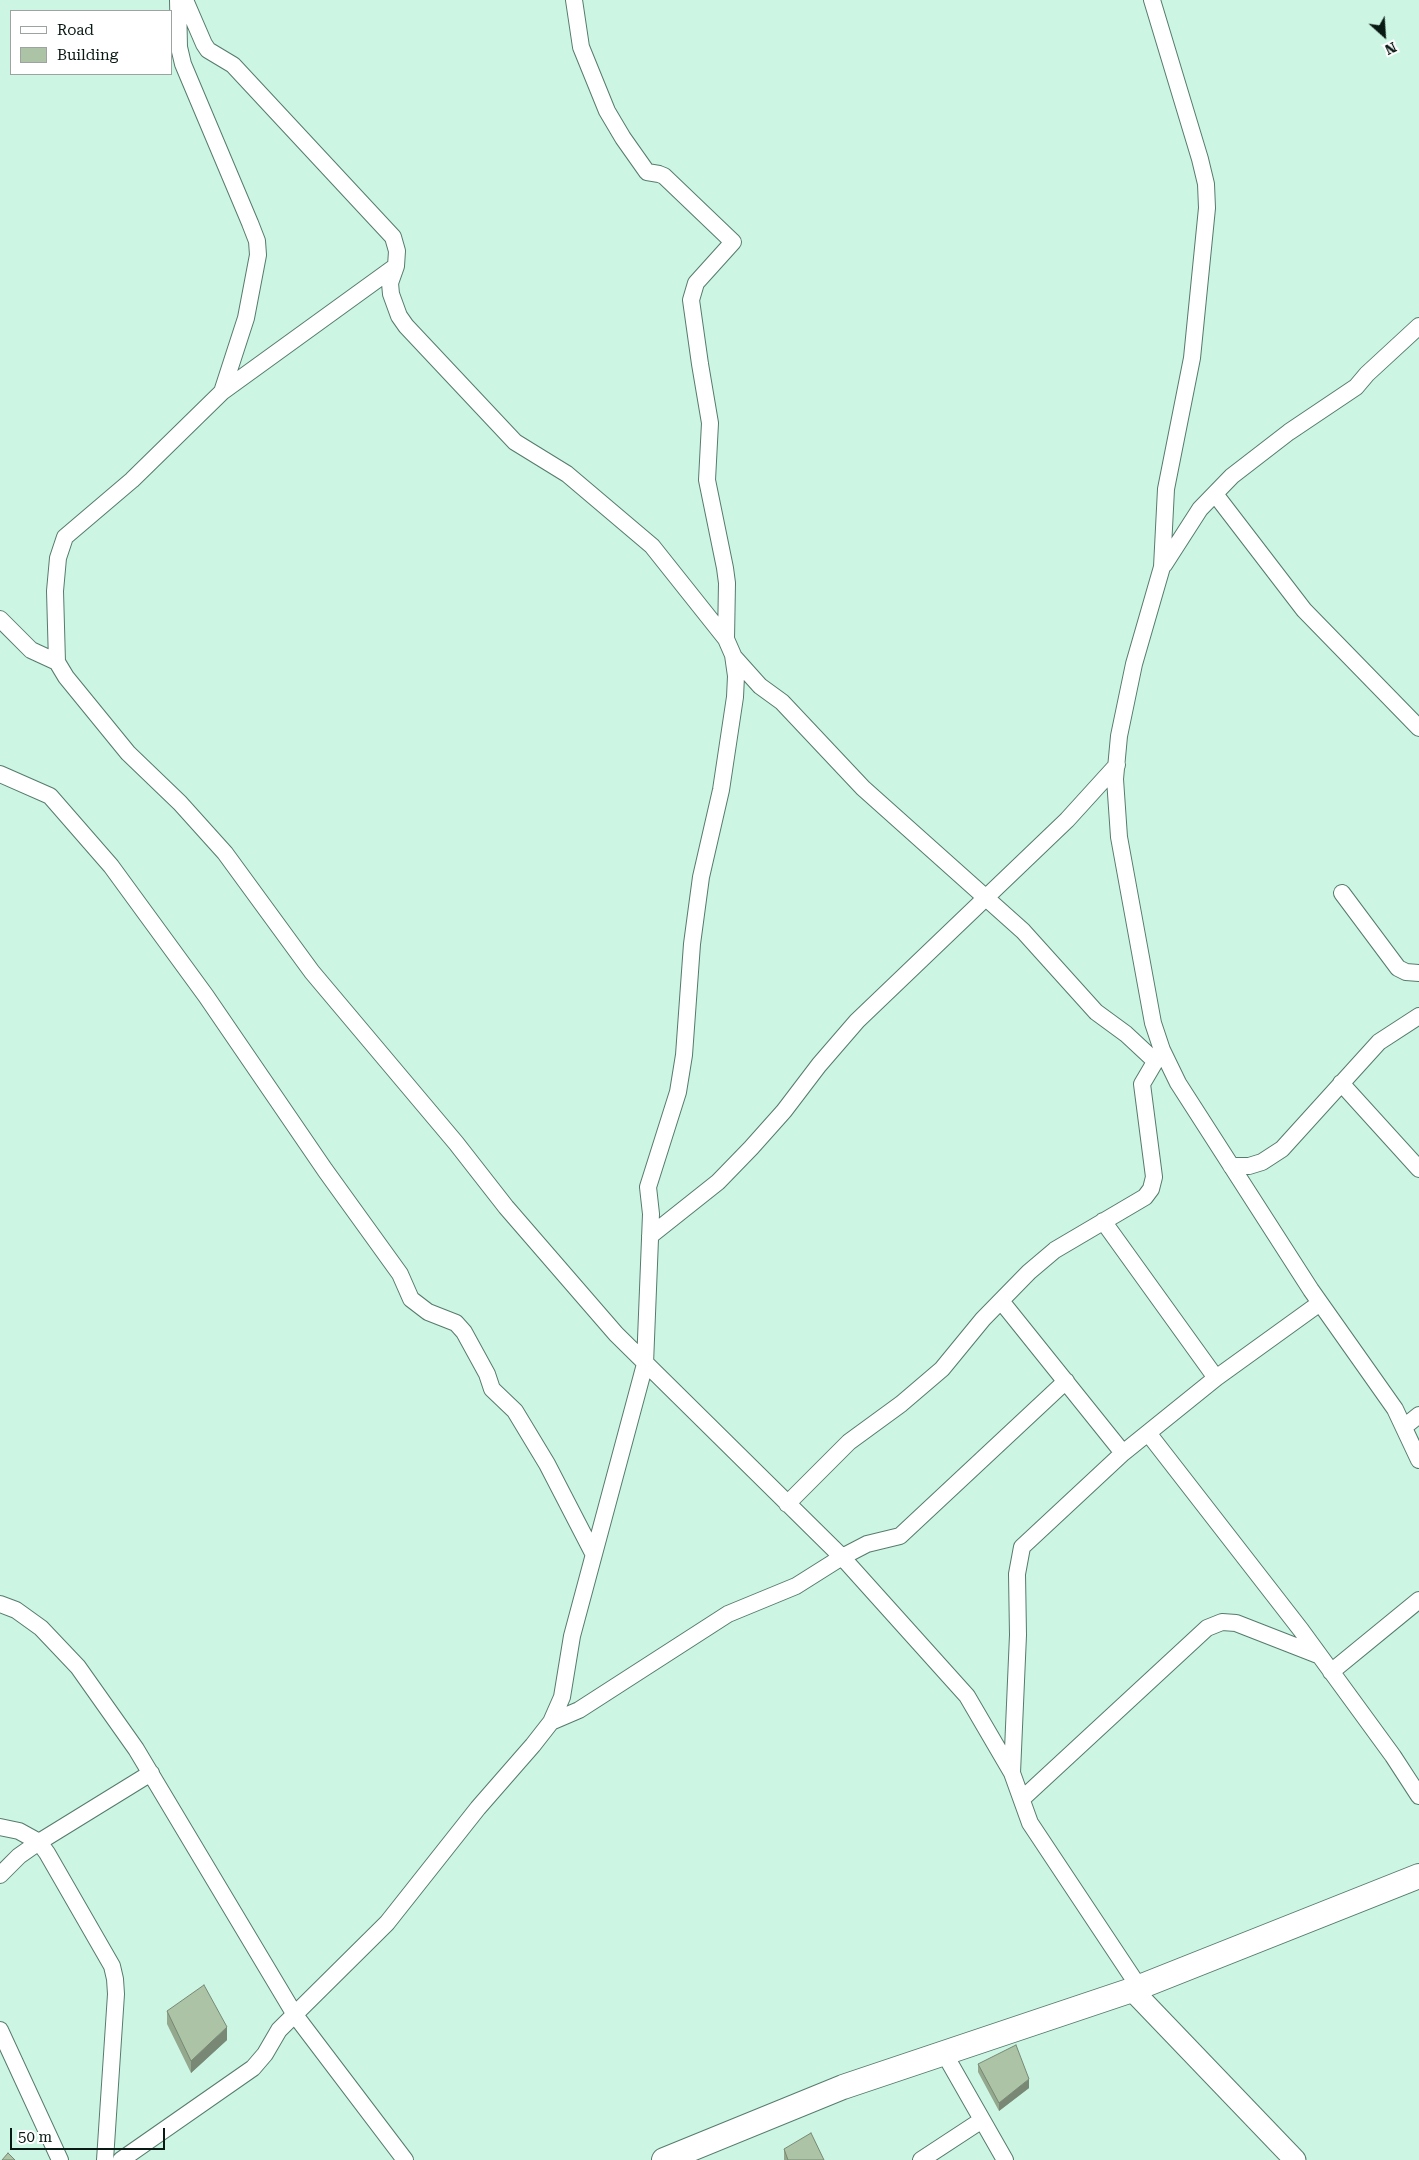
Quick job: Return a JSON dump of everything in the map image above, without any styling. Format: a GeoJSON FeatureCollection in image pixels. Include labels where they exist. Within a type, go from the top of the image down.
{"type":"FeatureCollection","features":[{"type":"Feature","properties":{"kind":"main road"},"geometry":{"type":"LineString","coordinates":[[664,2160],[843,2087],[1136,1989],[1419,1876]]}},
{"type":"Feature","properties":{"kind":"street"},"geometry":{"type":"LineString","coordinates":[[178,0],[179,47],[183,64],[250,222],[258,255],[246,318],[222,392]]}},
{"type":"Feature","properties":{"kind":"street"},"geometry":{"type":"LineString","coordinates":[[186,0],[208,50],[232,65],[393,238],[398,251],[396,266],[390,283],[391,294],[399,316],[406,326],[515,442],[567,474],[652,546],[726,640],[733,655],[760,686],[782,702],[863,788],[1023,931],[1096,1012],[1158,1055],[1320,1303],[1395,1409],[1419,1460]]}},
{"type":"Feature","properties":{"kind":"street"},"geometry":{"type":"LineString","coordinates":[[574,0],[580,48],[607,111],[623,138],[647,172],[664,176],[733,242],[731,247],[696,283],[691,300],[710,423],[707,480],[727,583],[726,640]]}},
{"type":"Feature","properties":{"kind":"street"},"geometry":{"type":"LineString","coordinates":[[787,1504],[849,1442],[901,1404],[942,1369],[983,1319],[1029,1272],[1055,1250],[1145,1197],[1151,1189],[1154,1177],[1142,1084],[1158,1055],[1154,1024],[1118,837],[1115,780],[1120,736],[1134,664],[1162,567],[1166,489],[1192,358],[1207,208],[1206,184],[1200,159],[1152,0]]}},
{"type":"Feature","properties":{"kind":"street"},"geometry":{"type":"LineString","coordinates":[[57,662],[55,591],[58,558],[65,537],[132,480],[222,392],[396,266]]}},
{"type":"Feature","properties":{"kind":"street"},"geometry":{"type":"LineString","coordinates":[[1162,567],[1200,509],[1232,476],[1288,432],[1356,387],[1367,374],[1419,326]]}},
{"type":"Feature","properties":{"kind":"street"},"geometry":{"type":"LineString","coordinates":[[1215,494],[1304,610],[1419,728]]}},
{"type":"Feature","properties":{"kind":"street"},"geometry":{"type":"LineString","coordinates":[[0,619],[31,650],[57,662],[77,692],[128,753],[180,803],[224,853],[312,972],[456,1143],[506,1207],[616,1334],[842,1557],[966,1696],[1012,1772],[1030,1823],[1136,1989],[1296,2160]]}},
{"type":"Feature","properties":{"kind":"street"},"geometry":{"type":"LineString","coordinates":[[121,2160],[253,2068],[265,2054],[279,2030],[387,1923],[478,1808],[551,1722],[562,1697],[572,1636],[593,1553],[609,1505],[646,1364],[650,1236],[648,1187],[678,1092],[684,1055],[692,944],[701,877],[721,790],[735,697],[736,676],[733,655]]}},
{"type":"Feature","properties":{"kind":"street"},"geometry":{"type":"LineString","coordinates":[[650,1236],[718,1182],[784,1111],[819,1065],[857,1021],[1066,820],[1117,764]]}},
{"type":"Feature","properties":{"kind":"street"},"geometry":{"type":"LineString","coordinates":[[0,774],[50,796],[111,866],[206,996],[309,1147],[400,1274],[412,1299],[428,1312],[456,1323],[464,1332],[487,1374],[492,1389],[515,1411],[547,1464],[593,1553]]}},
{"type":"Feature","properties":{"kind":"street"},"geometry":{"type":"LineString","coordinates":[[1342,893],[1398,968],[1406,972],[1419,974]]}},
{"type":"Feature","properties":{"kind":"street"},"geometry":{"type":"LineString","coordinates":[[1230,1166],[1249,1166],[1262,1162],[1282,1149],[1379,1042],[1419,1016]]}},
{"type":"Feature","properties":{"kind":"street"},"geometry":{"type":"LineString","coordinates":[[1341,1083],[1419,1169]]}},
{"type":"Feature","properties":{"kind":"street"},"geometry":{"type":"LineString","coordinates":[[1103,1221],[1216,1378]]}},
{"type":"Feature","properties":{"kind":"street"},"geometry":{"type":"LineString","coordinates":[[1001,1301],[1123,1453]]}},
{"type":"Feature","properties":{"kind":"street"},"geometry":{"type":"LineString","coordinates":[[1012,1772],[1018,1635],[1017,1574],[1022,1547],[1123,1453],[1216,1378],[1320,1303]]}},
{"type":"Feature","properties":{"kind":"street"},"geometry":{"type":"LineString","coordinates":[[551,1722],[579,1710],[728,1614],[796,1586],[842,1557],[867,1544],[900,1536],[1066,1380]]}},
{"type":"Feature","properties":{"kind":"street"},"geometry":{"type":"LineString","coordinates":[[1404,1427],[1419,1415]]}},
{"type":"Feature","properties":{"kind":"street"},"geometry":{"type":"LineString","coordinates":[[1148,1433],[1256,1570],[1419,1796]]}},
{"type":"Feature","properties":{"kind":"street"},"geometry":{"type":"LineString","coordinates":[[1331,1672],[1419,1600]]}},
{"type":"Feature","properties":{"kind":"street"},"geometry":{"type":"LineString","coordinates":[[0,1604],[16,1610],[41,1628],[62,1648],[131,1742],[295,2015],[405,2160]]}},
{"type":"Feature","properties":{"kind":"street"},"geometry":{"type":"LineString","coordinates":[[1022,1799],[1207,1628],[1222,1622],[1236,1623],[1318,1655]]}},
{"type":"Feature","properties":{"kind":"street"},"geometry":{"type":"LineString","coordinates":[[0,1875],[19,1856],[39,1842],[151,1773]]}},
{"type":"Feature","properties":{"kind":"street"},"geometry":{"type":"LineString","coordinates":[[0,1827],[19,1831],[39,1842],[112,1966],[115,1979],[105,2160]]}},
{"type":"Feature","properties":{"kind":"street"},"geometry":{"type":"LineString","coordinates":[[0,2030],[60,2160]]}},
{"type":"Feature","properties":{"kind":"street"},"geometry":{"type":"LineString","coordinates":[[944,2053],[1005,2160]]}},
{"type":"Feature","properties":{"kind":"street"},"geometry":{"type":"LineString","coordinates":[[921,2160],[982,2120]]}},
{"type":"Feature","properties":{"kind":"building"},"geometry":{"type":"Polygon","coordinates":[[[204,1985],[227,2027],[191,2061],[167,2011],[204,1985]]]}},
{"type":"Feature","properties":{"kind":"building"},"geometry":{"type":"Polygon","coordinates":[[[1016,2045],[1029,2079],[999,2103],[978,2064],[1016,2045]]]}},
{"type":"Feature","properties":{"kind":"building"},"geometry":{"type":"Polygon","coordinates":[[[811,2133],[824,2160],[788,2160],[784,2149],[811,2133]]]}},
{"type":"Feature","properties":{"kind":"building"},"geometry":{"type":"Polygon","coordinates":[[[8,2153],[15,2160],[2,2160],[8,2153]]]}}]}
